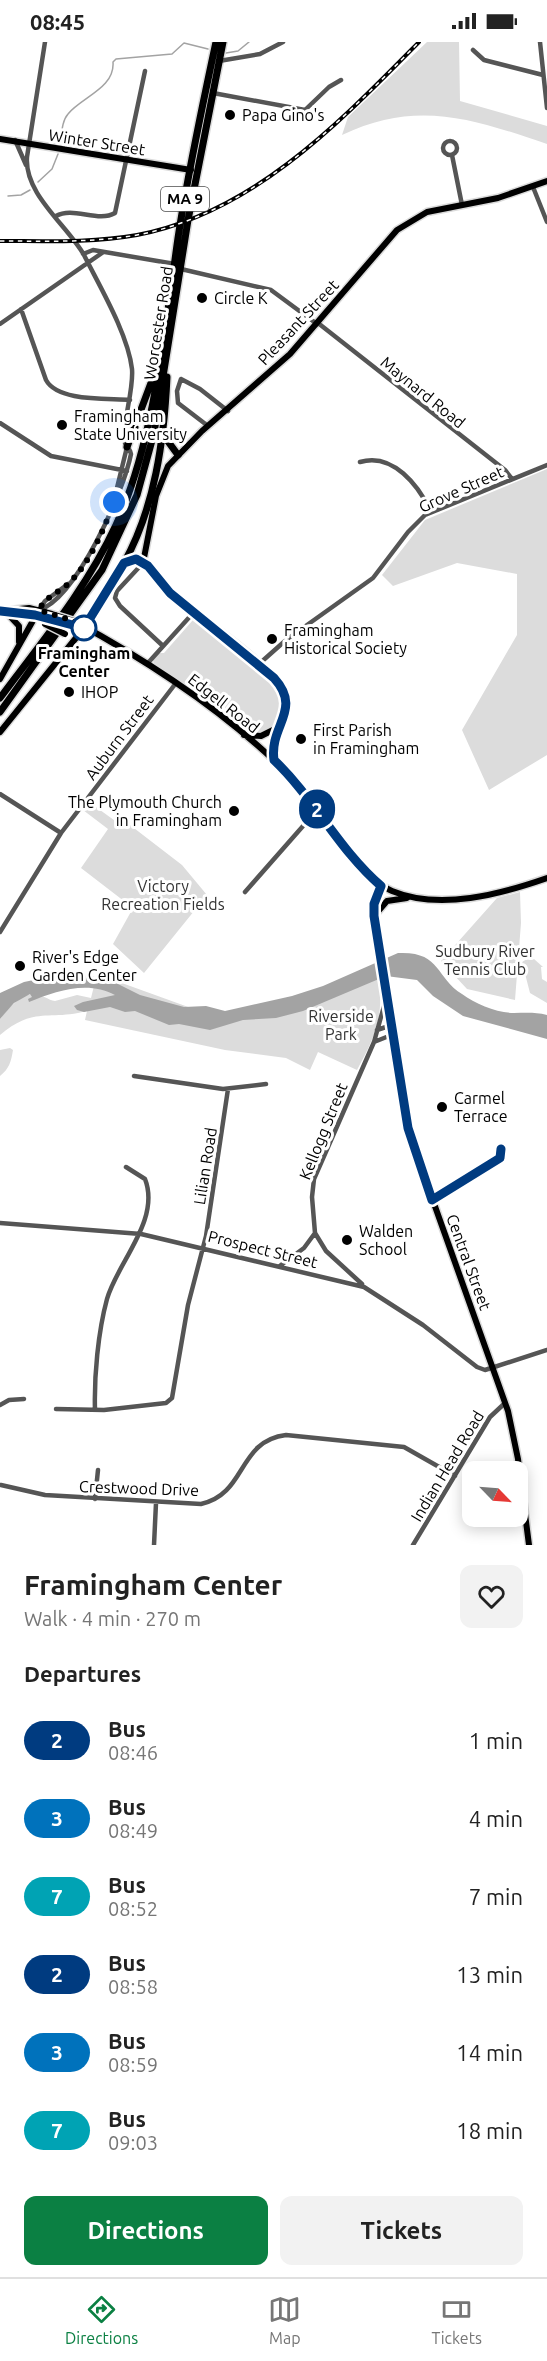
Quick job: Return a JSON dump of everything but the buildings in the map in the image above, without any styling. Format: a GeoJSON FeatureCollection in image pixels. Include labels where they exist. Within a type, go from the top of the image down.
{"type":"FeatureCollection","features":[{"type":"Feature","properties":{"kind":"highway","name":"Worcester Road"},"geometry":{"type":"LineString","coordinates":[[0,712],[93,584],[121,534],[137,495],[148,457],[170,339],[191,170],[216,42]]}},
{"type":"Feature","properties":{"kind":"highway","name":"Worcester Road"},"geometry":{"type":"LineString","coordinates":[[0,698],[84,582],[113,532],[139,463],[223,42]]}},
{"type":"Feature","properties":{"kind":"highway"},"geometry":{"type":"LineString","coordinates":[[124,563],[149,498],[164,435],[170,339]]}},
{"type":"Feature","properties":{"kind":"highway"},"geometry":{"type":"LineString","coordinates":[[127,447],[159,358]]}},
{"type":"Feature","properties":{"kind":"highway"},"geometry":{"type":"LineString","coordinates":[[164,435],[166,442],[178,455]]}},
{"type":"Feature","properties":{"kind":"main road","name":"Winter Street"},"geometry":{"type":"LineString","coordinates":[[0,139],[191,170]]}},
{"type":"Feature","properties":{"kind":"main road","name":"Pleasant Street"},"geometry":{"type":"LineString","coordinates":[[143,562],[159,484],[168,466],[208,426],[280,364],[318,324],[397,230],[421,214],[498,198],[547,182]]}},
{"type":"Feature","properties":{"kind":"main road"},"geometry":{"type":"LineString","coordinates":[[0,732],[84,628],[124,563],[132,559],[143,562],[166,590],[259,664],[274,678],[285,693],[286,711],[274,742],[274,760]]}},
{"type":"Feature","properties":{"kind":"main road"},"geometry":{"type":"LineString","coordinates":[[2,611],[18,623],[19,644]]}},
{"type":"Feature","properties":{"kind":"main road","name":"Edgell Road"},"geometry":{"type":"LineString","coordinates":[[2,611],[37,612],[49,619],[73,623],[147,664],[176,683],[274,760],[318,809],[357,860],[381,886],[413,897],[434,899],[491,894],[547,878]]}},
{"type":"Feature","properties":{"kind":"main road"},"geometry":{"type":"LineString","coordinates":[[0,676],[37,612]]}},
{"type":"Feature","properties":{"kind":"main road"},"geometry":{"type":"LineString","coordinates":[[26,632],[36,624],[49,619],[65,634],[68,641],[66,650]]}},
{"type":"Feature","properties":{"kind":"main road"},"geometry":{"type":"LineString","coordinates":[[244,735],[265,735],[281,724]]}},
{"type":"Feature","properties":{"kind":"main road"},"geometry":{"type":"LineString","coordinates":[[374,916],[374,904],[381,886]]}},
{"type":"Feature","properties":{"kind":"main road"},"geometry":{"type":"LineString","coordinates":[[374,916],[387,901],[413,897]]}},
{"type":"Feature","properties":{"kind":"main road","name":"Central Street"},"geometry":{"type":"LineString","coordinates":[[374,916],[411,1139],[505,1403],[515,1442],[529,1545]]}},
{"type":"Feature","properties":{"kind":"street"},"geometry":{"type":"LineString","coordinates":[[27,168],[45,42]]}},
{"type":"Feature","properties":{"kind":"street"},"geometry":{"type":"LineString","coordinates":[[219,61],[260,54],[283,42]]}},
{"type":"Feature","properties":{"kind":"street"},"geometry":{"type":"LineString","coordinates":[[540,42],[547,108]]}},
{"type":"Feature","properties":{"kind":"street"},"geometry":{"type":"LineString","coordinates":[[473,50],[484,60],[543,75]]}},
{"type":"Feature","properties":{"kind":"street"},"geometry":{"type":"LineString","coordinates":[[56,216],[63,212],[108,216],[114,214],[145,71]]}},
{"type":"Feature","properties":{"kind":"street"},"geometry":{"type":"LineString","coordinates":[[213,93],[305,111],[329,87],[341,80]]}},
{"type":"Feature","properties":{"kind":"street"},"geometry":{"type":"LineString","coordinates":[[15,140],[34,186],[87,261],[128,352],[132,376],[124,438],[131,454],[127,471],[92,549],[58,598],[37,612]]}},
{"type":"Feature","properties":{"kind":"street"},"geometry":{"type":"LineString","coordinates":[[452,155],[462,205]]}},
{"type":"Feature","properties":{"kind":"street"},"geometry":{"type":"LineString","coordinates":[[533,187],[547,222]]}},
{"type":"Feature","properties":{"kind":"street","name":"Maynard Road"},"geometry":{"type":"LineString","coordinates":[[83,254],[90,250],[178,266],[275,291],[505,470],[512,479]]}},
{"type":"Feature","properties":{"kind":"street"},"geometry":{"type":"LineString","coordinates":[[0,324],[87,261],[102,253]]}},
{"type":"Feature","properties":{"kind":"street"},"geometry":{"type":"LineString","coordinates":[[21,309],[46,380],[53,390],[65,394],[130,400]]}},
{"type":"Feature","properties":{"kind":"street"},"geometry":{"type":"LineString","coordinates":[[208,426],[178,404],[177,391],[181,379],[200,389],[228,411]]}},
{"type":"Feature","properties":{"kind":"street"},"geometry":{"type":"LineString","coordinates":[[0,423],[51,456],[127,471]]}},
{"type":"Feature","properties":{"kind":"street"},"geometry":{"type":"LineString","coordinates":[[114,502],[127,447]]}},
{"type":"Feature","properties":{"kind":"street"},"geometry":{"type":"LineString","coordinates":[[360,462],[377,461],[405,474],[421,491],[431,512]]}},
{"type":"Feature","properties":{"kind":"street","name":"Grove Street"},"geometry":{"type":"LineString","coordinates":[[259,664],[286,640],[373,578],[412,526],[431,512],[547,465]]}},
{"type":"Feature","properties":{"kind":"street"},"geometry":{"type":"LineString","coordinates":[[143,562],[117,591],[115,598],[120,606],[162,645]]}},
{"type":"Feature","properties":{"kind":"street"},"geometry":{"type":"LineString","coordinates":[[147,664],[194,612]]}},
{"type":"Feature","properties":{"kind":"street","name":"Auburn Street"},"geometry":{"type":"LineString","coordinates":[[0,932],[61,833],[176,683]]}},
{"type":"Feature","properties":{"kind":"street"},"geometry":{"type":"LineString","coordinates":[[0,794],[61,833]]}},
{"type":"Feature","properties":{"kind":"street"},"geometry":{"type":"LineString","coordinates":[[245,892],[318,809]]}},
{"type":"Feature","properties":{"kind":"street","name":"Kellogg Street"},"geometry":{"type":"LineString","coordinates":[[315,1233],[312,1197],[316,1173],[374,1042],[387,993]]}},
{"type":"Feature","properties":{"kind":"street"},"geometry":{"type":"LineString","coordinates":[[377,1030],[392,1025]]}},
{"type":"Feature","properties":{"kind":"street"},"geometry":{"type":"LineString","coordinates":[[374,1042],[394,1034]]}},
{"type":"Feature","properties":{"kind":"street"},"geometry":{"type":"LineString","coordinates":[[134,1076],[228,1089],[266,1084]]}},
{"type":"Feature","properties":{"kind":"street","name":"Lilian Road"},"geometry":{"type":"LineString","coordinates":[[95,1410],[170,1401],[174,1393],[188,1305],[204,1247],[228,1089]]}},
{"type":"Feature","properties":{"kind":"street"},"geometry":{"type":"LineString","coordinates":[[56,1409],[95,1410],[96,1379],[106,1304],[116,1277],[141,1234],[147,1184],[138,1172],[126,1167]]}},
{"type":"Feature","properties":{"kind":"street","name":"Prospect Street"},"geometry":{"type":"LineString","coordinates":[[0,1223],[141,1234],[281,1265],[364,1287],[431,1331],[477,1367],[493,1369]]}},
{"type":"Feature","properties":{"kind":"street"},"geometry":{"type":"LineString","coordinates":[[281,1265],[304,1248],[315,1233],[326,1251],[364,1287]]}},
{"type":"Feature","properties":{"kind":"street"},"geometry":{"type":"LineString","coordinates":[[493,1369],[547,1350]]}},
{"type":"Feature","properties":{"kind":"street"},"geometry":{"type":"LineString","coordinates":[[0,1406],[9,1400],[24,1399]]}},
{"type":"Feature","properties":{"kind":"street","name":"Indian Head Road"},"geometry":{"type":"LineString","coordinates":[[413,1545],[490,1417],[505,1403]]}},
{"type":"Feature","properties":{"kind":"street","name":"Crestwood Drive"},"geometry":{"type":"LineString","coordinates":[[1,1485],[33,1494],[195,1505],[216,1498],[236,1480],[255,1448],[267,1439],[286,1435],[404,1448],[455,1476]]}},
{"type":"Feature","properties":{"kind":"street"},"geometry":{"type":"LineString","coordinates":[[95,1498],[98,1470]]}},
{"type":"Feature","properties":{"kind":"street"},"geometry":{"type":"LineString","coordinates":[[154,1545],[156,1503]]}},
{"type":"Feature","properties":{"kind":"green space"},"geometry":{"type":"Polygon","coordinates":[[[427,42],[459,42],[460,101],[547,126],[547,144],[469,121],[420,115],[369,124],[342,135],[348,117],[427,42]]]}},
{"type":"Feature","properties":{"kind":"green space"},"geometry":{"type":"Polygon","coordinates":[[[547,469],[547,755],[489,790],[462,730],[517,635],[517,574],[457,563],[393,586],[382,575],[425,520],[547,469]]]}},
{"type":"Feature","properties":{"kind":"green space"},"geometry":{"type":"Polygon","coordinates":[[[198,619],[252,660],[277,685],[283,703],[278,720],[273,726],[256,733],[246,731],[154,663],[152,659],[157,653],[164,653],[193,620],[198,619]]]}},
{"type":"Feature","properties":{"kind":"green space","name":"Victory Recreation Fields"},"geometry":{"type":"Polygon","coordinates":[[[89,802],[118,823],[130,825],[182,865],[207,895],[144,973],[113,944],[133,908],[81,868],[108,829],[83,810],[89,802]]]}},
{"type":"Feature","properties":{"kind":"green space","name":"Sudbury River Tennis Club"},"geometry":{"type":"Polygon","coordinates":[[[520,892],[521,923],[515,1000],[467,989],[441,961],[497,898],[520,892]]]}},
{"type":"Feature","properties":{"kind":"green space"},"geometry":{"type":"Polygon","coordinates":[[[534,959],[543,967],[541,967],[542,979],[547,982],[547,1003],[530,993],[522,962],[534,959]]]}},
{"type":"Feature","properties":{"kind":"green space","name":"Riverside Park"},"geometry":{"type":"Polygon","coordinates":[[[376,963],[380,993],[378,1018],[371,1042],[357,1070],[318,1052],[310,1070],[286,1058],[225,1050],[85,1020],[87,1011],[32,1017],[12,1026],[0,1035],[0,1019],[20,998],[36,994],[55,1001],[77,995],[91,998],[97,974],[191,1008],[216,1013],[329,993],[376,963]]]}},
{"type":"Feature","properties":{"kind":"green space"},"geometry":{"type":"Polygon","coordinates":[[[10,1048],[13,1050],[10,1062],[6,1071],[0,1076],[0,1050],[10,1048]]]}},
{"type":"Feature","properties":{"kind":"shaded area"},"geometry":{"type":"Polygon","coordinates":[[[398,953],[422,956],[436,966],[453,987],[468,998],[487,1007],[507,1013],[547,1015],[547,1039],[463,1016],[433,996],[417,980],[386,976],[303,1011],[276,1018],[243,1020],[210,1030],[179,1024],[169,1025],[135,1011],[125,1012],[110,1007],[84,1012],[77,1010],[74,1006],[83,1002],[115,995],[94,988],[61,991],[29,1002],[28,999],[32,997],[30,994],[14,1003],[0,1019],[0,993],[24,982],[68,973],[108,979],[140,995],[184,1007],[206,1006],[225,1011],[292,996],[323,986],[398,953]]]}},
{"type":"Feature","properties":{"kind":"waterway"},"geometry":{"type":"LineString","coordinates":[[226,53],[238,51],[249,42]]}},
{"type":"Feature","properties":{"kind":"waterway"},"geometry":{"type":"LineString","coordinates":[[60,146],[66,117],[109,79],[113,62],[116,59],[172,54],[184,43],[208,49]]}},
{"type":"Feature","properties":{"kind":"waterway"},"geometry":{"type":"LineString","coordinates":[[38,182],[52,169],[58,154]]}},
{"type":"Feature","properties":{"kind":"waterway"},"geometry":{"type":"LineString","coordinates":[[8,196],[21,195],[30,190]]}},
{"type":"Feature","properties":{"kind":"railway"},"geometry":{"type":"LineString","coordinates":[[0,241],[120,238],[179,224],[219,207],[256,186],[292,161],[358,103],[419,42]]}},
{"type":"Feature","properties":{"kind":"bus line","name":"2"},"geometry":{"type":"LineString","coordinates":[[0,611],[35,615],[84,628],[124,563],[129,559],[136,559],[148,566],[170,593],[274,678],[283,689],[287,706],[274,738],[274,760],[298,785],[357,860],[381,886],[374,904],[374,916],[405,1115],[432,1200],[468,1179],[488,1163],[500,1158],[501,1149]]}},
{"type":"Feature","properties":{"kind":"place","name":"Papa Gino's"},"geometry":{"type":"Point","coordinates":[230,115]}},
{"type":"Feature","properties":{"kind":"place","name":"Circle K"},"geometry":{"type":"Point","coordinates":[202,298]}},
{"type":"Feature","properties":{"kind":"place","name":"Framingham State University"},"geometry":{"type":"Point","coordinates":[62,425]}},
{"type":"Feature","properties":{"kind":"place","name":"Framingham Center"},"geometry":{"type":"Point","coordinates":[84,628]}},
{"type":"Feature","properties":{"kind":"place","name":"Framingham Historical Society"},"geometry":{"type":"Point","coordinates":[272,639]}},
{"type":"Feature","properties":{"kind":"place","name":"IHOP"},"geometry":{"type":"Point","coordinates":[69,692]}},
{"type":"Feature","properties":{"kind":"place","name":"First Parish in Framingham"},"geometry":{"type":"Point","coordinates":[301,739]}},
{"type":"Feature","properties":{"kind":"place","name":"The Plymouth Church in Framingham"},"geometry":{"type":"Point","coordinates":[234,811]}},
{"type":"Feature","properties":{"kind":"place","name":"River's Edge Garden Center"},"geometry":{"type":"Point","coordinates":[20,966]}},
{"type":"Feature","properties":{"kind":"place","name":"Carmel Terrace"},"geometry":{"type":"Point","coordinates":[442,1107]}},
{"type":"Feature","properties":{"kind":"place","name":"Walden School"},"geometry":{"type":"Point","coordinates":[347,1240]}},
{"type":"Feature","properties":{"kind":"route"},"geometry":{"type":"LineString","coordinates":[[84,628],[74,621],[39,610],[45,601],[70,582],[76,574],[103,529],[114,502]]}}]}
